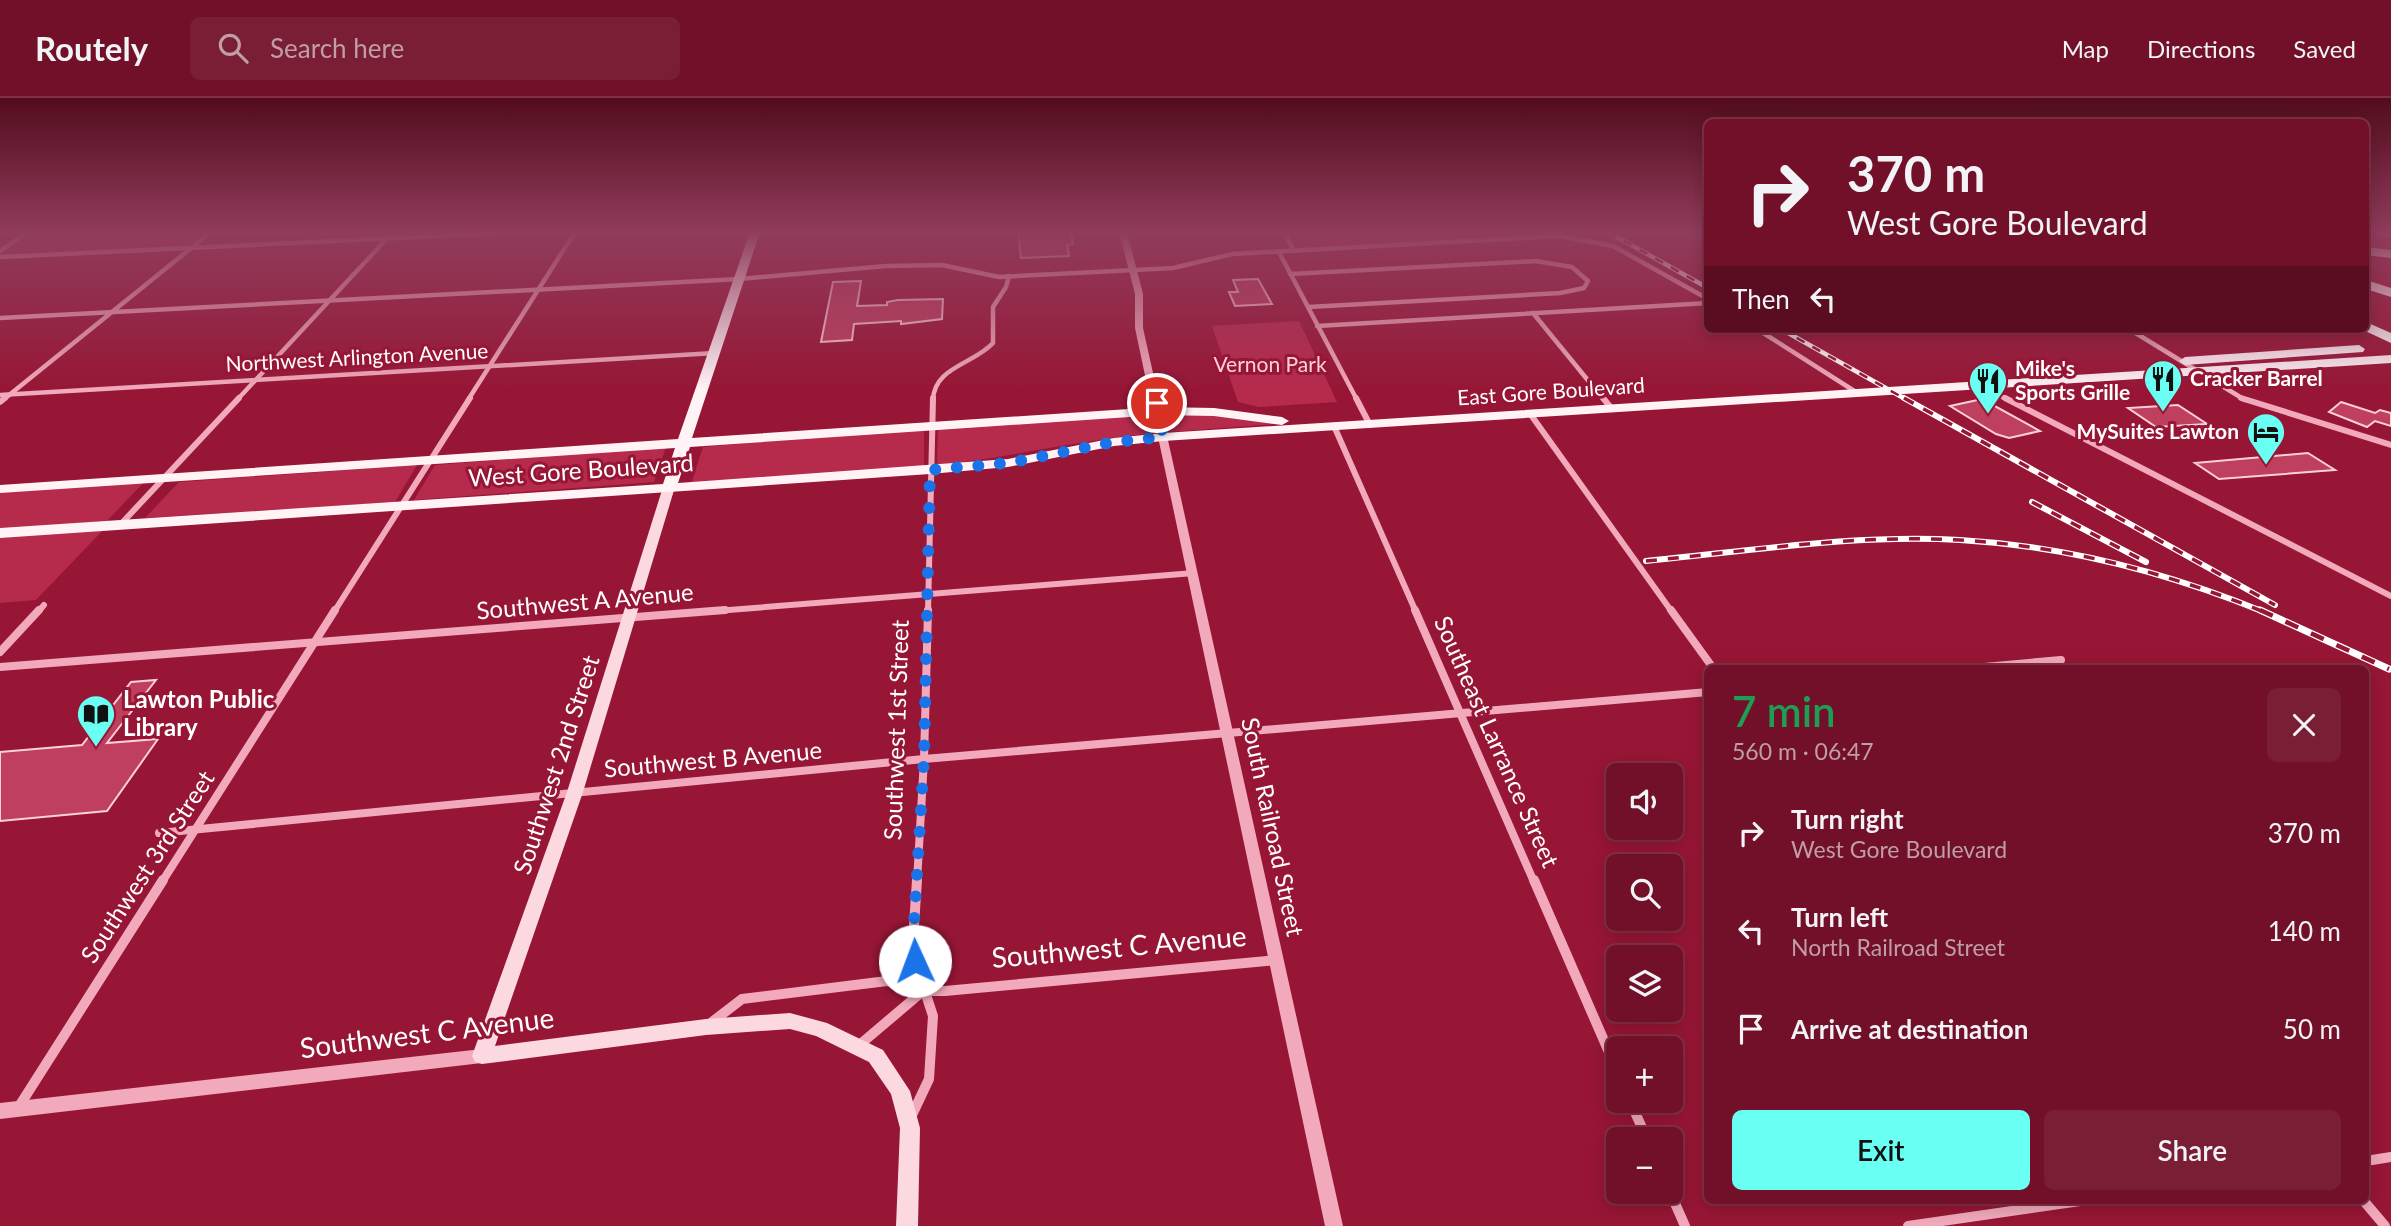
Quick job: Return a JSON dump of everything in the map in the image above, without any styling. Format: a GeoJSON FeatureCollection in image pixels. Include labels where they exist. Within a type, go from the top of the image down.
{"type":"FeatureCollection","features":[{"type":"Feature","properties":{"kind":"highway"},"geometry":{"type":"LineString","coordinates":[[2369,285],[2391,293]]}},
{"type":"Feature","properties":{"kind":"highway"},"geometry":{"type":"LineString","coordinates":[[2369,327],[2391,338]]}},
{"type":"Feature","properties":{"kind":"main road"},"geometry":{"type":"LineString","coordinates":[[669,487],[737,285]]}},
{"type":"Feature","properties":{"kind":"main road","name":"East Gore Boulevard"},"geometry":{"type":"LineString","coordinates":[[1163,437],[1531,415],[1941,386],[2178,361],[2391,347]]}},
{"type":"Feature","properties":{"kind":"main road"},"geometry":{"type":"LineString","coordinates":[[2328,351],[2348,362]]}},
{"type":"Feature","properties":{"kind":"main road","name":"East Gore Boulevard"},"geometry":{"type":"LineString","coordinates":[[1975,382],[2196,372],[2391,359]]}},
{"type":"Feature","properties":{"kind":"main road","name":"West Gore Boulevard"},"geometry":{"type":"LineString","coordinates":[[0,489],[1159,411],[1214,412],[1327,426]]}},
{"type":"Feature","properties":{"kind":"main road","name":"West Gore Boulevard"},"geometry":{"type":"LineString","coordinates":[[0,533],[930,470],[1008,463],[1114,442],[1163,437]]}},
{"type":"Feature","properties":{"kind":"main road","name":"Southwest 2nd Street"},"geometry":{"type":"LineString","coordinates":[[482,1056],[575,792],[669,487]]}},
{"type":"Feature","properties":{"kind":"main road","name":"Southwest C Avenue"},"geometry":{"type":"LineString","coordinates":[[482,1056],[706,1027],[790,1021],[820,1029],[857,1047]]}},
{"type":"Feature","properties":{"kind":"main road"},"geometry":{"type":"LineString","coordinates":[[857,1047],[876,1056],[900,1091],[908,1122],[907,1226]]}},
{"type":"Feature","properties":{"kind":"street"},"geometry":{"type":"LineString","coordinates":[[0,402],[147,285]]}},
{"type":"Feature","properties":{"kind":"street"},"geometry":{"type":"LineString","coordinates":[[120,525],[344,285]]}},
{"type":"Feature","properties":{"kind":"street","name":"Southwest 3rd Street"},"geometry":{"type":"LineString","coordinates":[[9,1110],[196,829],[541,285]]}},
{"type":"Feature","properties":{"kind":"street"},"geometry":{"type":"LineString","coordinates":[[0,318],[636,285]]}},
{"type":"Feature","properties":{"kind":"street","name":"Southwest 1st Street"},"geometry":{"type":"LineString","coordinates":[[908,1122],[929,1079],[933,1016],[915,961],[913,940],[924,759],[933,389],[943,374],[984,353],[993,343],[994,304],[1006,292],[1007,285]]}},
{"type":"Feature","properties":{"kind":"street"},"geometry":{"type":"LineString","coordinates":[[1137,285],[1139,328],[1163,437]]}},
{"type":"Feature","properties":{"kind":"street"},"geometry":{"type":"LineString","coordinates":[[1296,285],[1370,425]]}},
{"type":"Feature","properties":{"kind":"street"},"geometry":{"type":"LineString","coordinates":[[1308,307],[1560,293],[1584,288],[1586,285]]}},
{"type":"Feature","properties":{"kind":"street"},"geometry":{"type":"LineString","coordinates":[[1681,285],[1704,299]]}},
{"type":"Feature","properties":{"kind":"street"},"geometry":{"type":"LineString","coordinates":[[1317,326],[1704,301]]}},
{"type":"Feature","properties":{"kind":"street"},"geometry":{"type":"LineString","coordinates":[[1533,313],[1612,409]]}},
{"type":"Feature","properties":{"kind":"street"},"geometry":{"type":"LineString","coordinates":[[1763,333],[1856,392]]}},
{"type":"Feature","properties":{"kind":"street"},"geometry":{"type":"LineString","coordinates":[[2135,333],[2243,399],[2391,445]]}},
{"type":"Feature","properties":{"kind":"street","name":"Northwest Arlington Avenue"},"geometry":{"type":"LineString","coordinates":[[0,395],[715,353]]}},
{"type":"Feature","properties":{"kind":"street"},"geometry":{"type":"LineString","coordinates":[[1975,382],[2391,596]]}},
{"type":"Feature","properties":{"kind":"street"},"geometry":{"type":"LineString","coordinates":[[1531,415],[1711,665]]}},
{"type":"Feature","properties":{"kind":"street","name":"Southeast Larrance Street"},"geometry":{"type":"LineString","coordinates":[[1327,426],[1460,712],[1606,1045]]}},
{"type":"Feature","properties":{"kind":"street","name":"South Railroad Street"},"geometry":{"type":"LineString","coordinates":[[1163,437],[1334,1226]]}},
{"type":"Feature","properties":{"kind":"street","name":"Southwest A Avenue"},"geometry":{"type":"LineString","coordinates":[[0,667],[1194,573]]}},
{"type":"Feature","properties":{"kind":"street"},"geometry":{"type":"LineString","coordinates":[[0,652],[44,605]]}},
{"type":"Feature","properties":{"kind":"street"},"geometry":{"type":"LineString","coordinates":[[2006,665],[2061,660]]}},
{"type":"Feature","properties":{"kind":"street","name":"Southwest B Avenue"},"geometry":{"type":"LineString","coordinates":[[159,832],[924,759],[1704,692]]}},
{"type":"Feature","properties":{"kind":"street","name":"Southwest C Avenue"},"geometry":{"type":"LineString","coordinates":[[706,1027],[742,999],[887,981],[923,991],[945,992],[1277,960]]}},
{"type":"Feature","properties":{"kind":"street"},"geometry":{"type":"LineString","coordinates":[[857,1047],[923,991]]}},
{"type":"Feature","properties":{"kind":"street","name":"Southwest C Avenue"},"geometry":{"type":"LineString","coordinates":[[9,1110],[482,1056]]}},
{"type":"Feature","properties":{"kind":"street"},"geometry":{"type":"LineString","coordinates":[[2369,1161],[2391,1157]]}},
{"type":"Feature","properties":{"kind":"street"},"geometry":{"type":"LineString","coordinates":[[1675,1204],[1685,1226]]}},
{"type":"Feature","properties":{"kind":"street"},"geometry":{"type":"LineString","coordinates":[[1908,1226],[1928,1225],[2045,1204]]}},
{"type":"Feature","properties":{"kind":"street"},"geometry":{"type":"LineString","coordinates":[[2366,1204],[2385,1226]]}},
{"type":"Feature","properties":{"kind":"green space","name":"Vernon Park"},"geometry":{"type":"Polygon","coordinates":[[[1299,321],[1337,402],[1259,407],[1238,402],[1212,326],[1299,321]]]}},
{"type":"Feature","properties":{"kind":"green space"},"geometry":{"type":"Polygon","coordinates":[[[1164,413],[1211,415],[1276,424],[1170,432],[1164,413]]]}},
{"type":"Feature","properties":{"kind":"green space"},"geometry":{"type":"Polygon","coordinates":[[[1151,414],[1156,433],[937,465],[938,428],[1151,414]]]}},
{"type":"Feature","properties":{"kind":"green space"},"geometry":{"type":"Polygon","coordinates":[[[924,428],[924,466],[691,484],[703,447],[924,428]]]}},
{"type":"Feature","properties":{"kind":"green space"},"geometry":{"type":"Polygon","coordinates":[[[666,447],[654,482],[414,500],[435,465],[666,447]]]}},
{"type":"Feature","properties":{"kind":"green space"},"geometry":{"type":"Polygon","coordinates":[[[417,465],[395,502],[145,518],[179,482],[417,465]]]}},
{"type":"Feature","properties":{"kind":"green space"},"geometry":{"type":"Polygon","coordinates":[[[145,481],[107,521],[0,529],[0,491],[145,481]]]}},
{"type":"Feature","properties":{"kind":"green space"},"geometry":{"type":"Polygon","coordinates":[[[105,528],[36,600],[0,603],[0,535],[105,528]]]}},
{"type":"Feature","properties":{"kind":"building"},"geometry":{"type":"Polygon","coordinates":[[[832,285],[860,285],[857,306],[887,305],[887,302],[898,300],[943,299],[942,319],[901,324],[901,321],[854,324],[852,340],[821,342],[832,285]]]}},
{"type":"Feature","properties":{"kind":"building"},"geometry":{"type":"Polygon","coordinates":[[[1235,285],[1261,285],[1272,304],[1235,306],[1229,292],[1238,292],[1235,285]]]}},
{"type":"Feature","properties":{"kind":"building","name":"Mike's Sports Grille"},"geometry":{"type":"Polygon","coordinates":[[[1982,399],[2040,431],[2009,438],[1996,434],[1950,406],[1982,399]]]}},
{"type":"Feature","properties":{"kind":"building"},"geometry":{"type":"Polygon","coordinates":[[[2341,402],[2375,413],[2380,410],[2391,413],[2391,426],[2375,421],[2367,427],[2329,412],[2341,402]]]}},
{"type":"Feature","properties":{"kind":"building","name":"Cracker Barrel"},"geometry":{"type":"Polygon","coordinates":[[[2178,405],[2207,424],[2156,427],[2128,408],[2178,405]]]}},
{"type":"Feature","properties":{"kind":"building","name":"MySuites Lawton"},"geometry":{"type":"Polygon","coordinates":[[[2308,453],[2335,470],[2219,479],[2195,463],[2308,453]]]}},
{"type":"Feature","properties":{"kind":"building","name":"Lawton Public Library"},"geometry":{"type":"Polygon","coordinates":[[[156,680],[107,743],[158,739],[107,811],[0,821],[0,752],[82,745],[131,682],[156,680]]]}},
{"type":"Feature","properties":{"kind":"railway"},"geometry":{"type":"LineString","coordinates":[[1788,333],[1907,400]]}},
{"type":"Feature","properties":{"kind":"railway"},"geometry":{"type":"LineString","coordinates":[[1904,398],[2275,605]]}},
{"type":"Feature","properties":{"kind":"railway"},"geometry":{"type":"LineString","coordinates":[[2032,502],[2146,562]]}},
{"type":"Feature","properties":{"kind":"railway"},"geometry":{"type":"LineString","coordinates":[[1646,561],[1803,544],[1881,539],[1999,543],[2115,563],[2190,585],[2264,612]]}},
{"type":"Feature","properties":{"kind":"railway"},"geometry":{"type":"LineString","coordinates":[[2260,610],[2389,669]]}},
{"type":"Feature","properties":{"kind":"place","name":"Cracker Barrel"},"geometry":{"type":"Point","coordinates":[2163,413]}},
{"type":"Feature","properties":{"kind":"place","name":"Mike's Sports Grille"},"geometry":{"type":"Point","coordinates":[1988,415]}},
{"type":"Feature","properties":{"kind":"place","name":"MySuites Lawton"},"geometry":{"type":"Point","coordinates":[2266,466]}},
{"type":"Feature","properties":{"kind":"place","name":"Lawton Public Library"},"geometry":{"type":"Point","coordinates":[96,748]}},
{"type":"Feature","properties":{"kind":"route"},"geometry":{"type":"LineString","coordinates":[[915,961],[913,940],[924,759],[930,470],[1008,463],[1114,442],[1163,437],[1157,403]]}}]}
